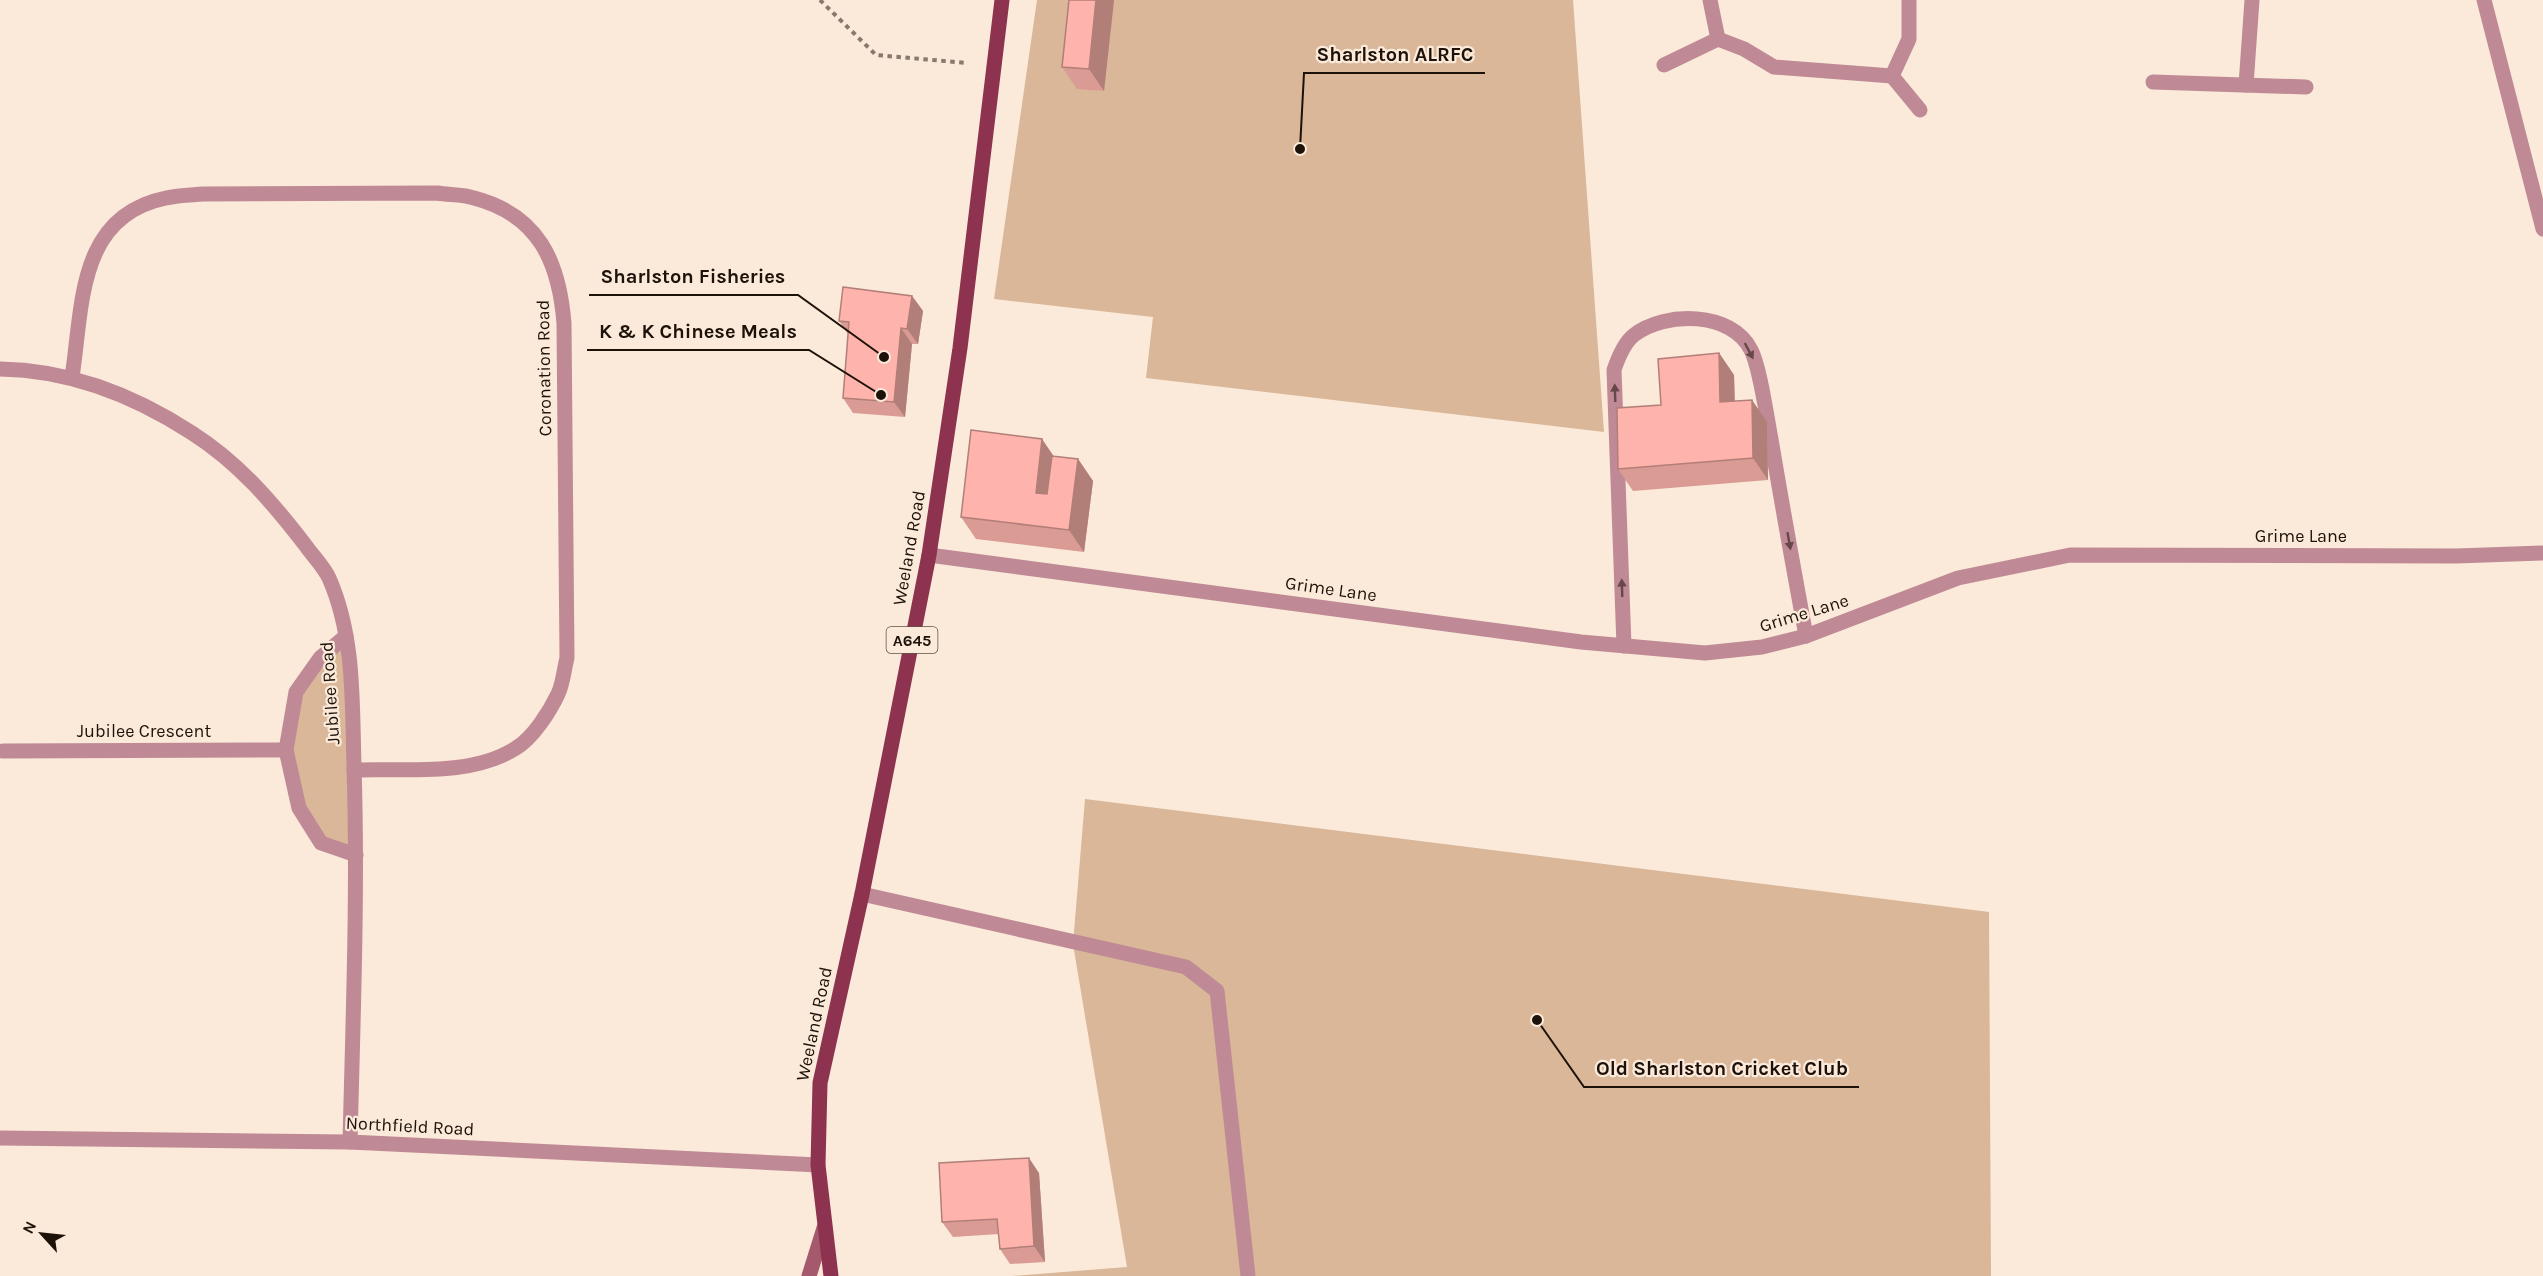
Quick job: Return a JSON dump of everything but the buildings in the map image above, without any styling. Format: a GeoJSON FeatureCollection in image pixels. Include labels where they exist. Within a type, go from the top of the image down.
{"type":"FeatureCollection","features":[{"type":"Feature","properties":{"kind":"main road","name":"Weeland Road"},"geometry":{"type":"LineString","coordinates":[[831,1276],[818,1165],[820,1083],[862,894],[929,555],[960,348],[1002,0]]}},
{"type":"Feature","properties":{"kind":"street"},"geometry":{"type":"LineString","coordinates":[[1710,0],[1718,39]]}},
{"type":"Feature","properties":{"kind":"street"},"geometry":{"type":"LineString","coordinates":[[1892,76],[1909,39],[1909,0]]}},
{"type":"Feature","properties":{"kind":"street"},"geometry":{"type":"LineString","coordinates":[[2246,85],[2252,0]]}},
{"type":"Feature","properties":{"kind":"street"},"geometry":{"type":"LineString","coordinates":[[2484,0],[2543,229]]}},
{"type":"Feature","properties":{"kind":"street"},"geometry":{"type":"LineString","coordinates":[[1664,65],[1718,39],[1744,49],[1774,67],[1892,76],[1920,110]]}},
{"type":"Feature","properties":{"kind":"street"},"geometry":{"type":"LineString","coordinates":[[2153,82],[2306,87]]}},
{"type":"Feature","properties":{"kind":"street","name":"Coronation Road"},"geometry":{"type":"LineString","coordinates":[[72,377],[88,266],[106,231],[133,210],[165,198],[203,194],[437,194],[474,197],[505,210],[532,230],[550,258],[561,289],[564,323],[567,658],[559,693],[539,724],[518,748],[490,761],[461,767],[354,770]]}},
{"type":"Feature","properties":{"kind":"street"},"geometry":{"type":"LineString","coordinates":[[1624,646],[1614,370],[1619,354],[1633,335],[1653,325],[1681,320],[1712,320],[1732,328],[1751,350],[1767,422],[1806,636]]}},
{"type":"Feature","properties":{"kind":"street","name":"Jubilee Road"},"geometry":{"type":"LineString","coordinates":[[0,369],[72,377],[123,396],[169,418],[209,444],[251,479],[328,576],[343,618],[351,662],[356,855],[350,1143]]}},
{"type":"Feature","properties":{"kind":"street","name":"Grime Lane"},"geometry":{"type":"LineString","coordinates":[[929,555],[1624,646],[1705,653],[1762,647],[1806,636],[1958,578],[2070,555],[2456,556],[2543,553]]}},
{"type":"Feature","properties":{"kind":"street"},"geometry":{"type":"LineString","coordinates":[[346,636],[320,658],[297,692],[286,750],[299,808],[321,843],[356,855]]}},
{"type":"Feature","properties":{"kind":"street","name":"Jubilee Crescent"},"geometry":{"type":"LineString","coordinates":[[3,751],[286,750]]}},
{"type":"Feature","properties":{"kind":"street"},"geometry":{"type":"LineString","coordinates":[[862,894],[1186,967],[1217,991],[1248,1276]]}},
{"type":"Feature","properties":{"kind":"street","name":"Northfield Road"},"geometry":{"type":"LineString","coordinates":[[0,1138],[350,1143],[818,1165]]}},
{"type":"Feature","properties":{"kind":"street"},"geometry":{"type":"LineString","coordinates":[[809,1276],[824,1228]]}},
{"type":"Feature","properties":{"kind":"path"},"geometry":{"type":"LineString","coordinates":[[820,0],[876,55],[995,65]]}},
{"type":"Feature","properties":{"kind":"shaded area"},"geometry":{"type":"Polygon","coordinates":[[[1037,0],[1573,0],[1604,432],[1146,378],[1153,317],[994,299],[1037,0]]]}},
{"type":"Feature","properties":{"kind":"shaded area"},"geometry":{"type":"Polygon","coordinates":[[[346,636],[356,855],[321,843],[299,808],[286,750],[296,692],[346,636]]]}},
{"type":"Feature","properties":{"kind":"shaded area"},"geometry":{"type":"Polygon","coordinates":[[[1085,799],[1989,912],[1991,1276],[1012,1276],[1127,1267],[1073,944],[1085,799]]]}},
{"type":"Feature","properties":{"kind":"place","name":"Sharlston ALRFC"},"geometry":{"type":"Point","coordinates":[1300,149]}},
{"type":"Feature","properties":{"kind":"place","name":"Sharlston Fisheries"},"geometry":{"type":"Point","coordinates":[884,357]}},
{"type":"Feature","properties":{"kind":"place","name":"K & K Chinese Meals"},"geometry":{"type":"Point","coordinates":[881,395]}},
{"type":"Feature","properties":{"kind":"place","name":"Old Sharlston Cricket Club"},"geometry":{"type":"Point","coordinates":[1537,1020]}}]}
